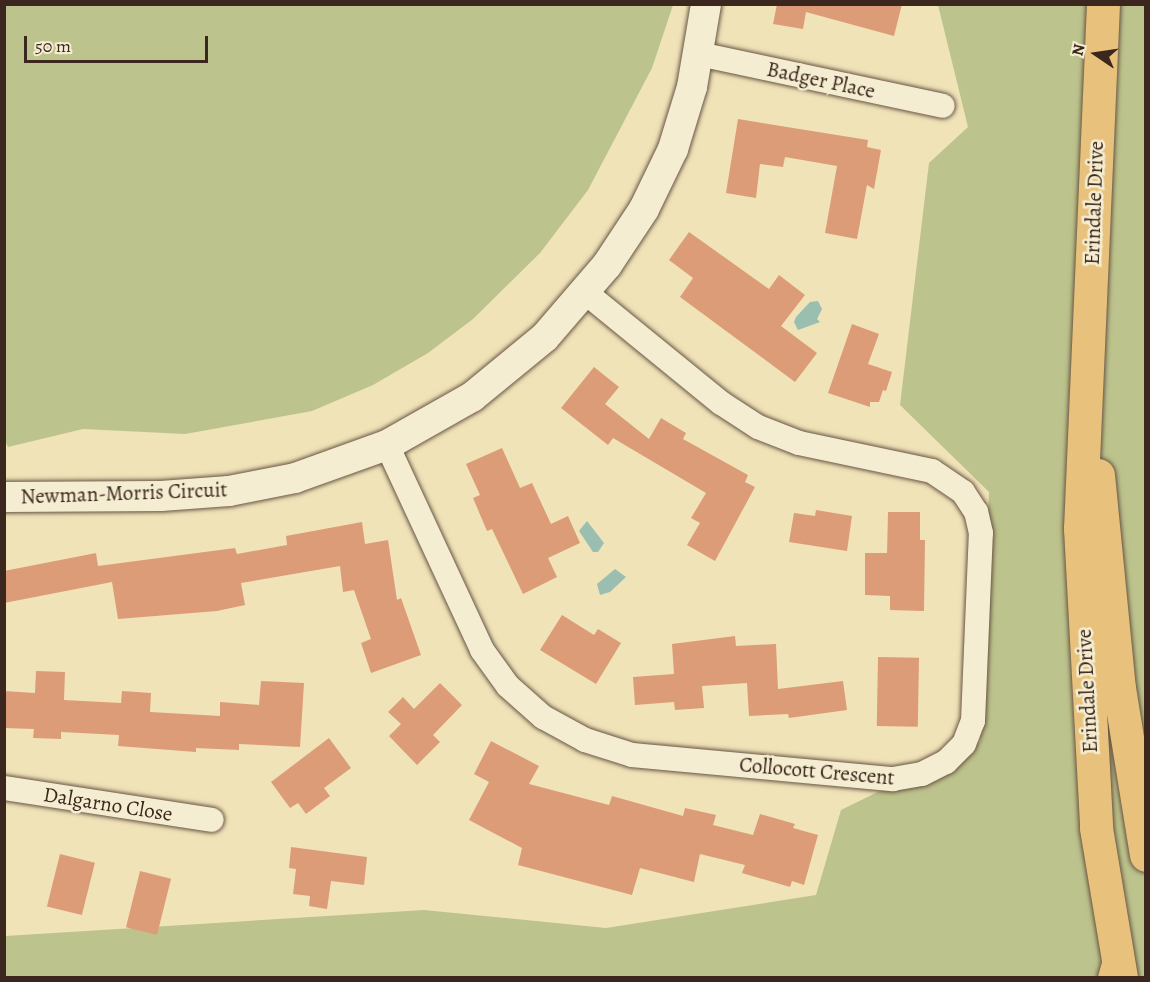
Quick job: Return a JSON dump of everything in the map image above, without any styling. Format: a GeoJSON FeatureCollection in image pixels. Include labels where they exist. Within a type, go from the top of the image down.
{"type":"FeatureCollection","features":[{"type":"Feature","properties":{"kind":"main road","name":"Erindale Drive"},"geometry":{"type":"LineString","coordinates":[[1103,4],[1088,402],[1080,528],[1086,683],[1096,828],[1117,973]]}},
{"type":"Feature","properties":{"kind":"main road","name":"Erindale Drive"},"geometry":{"type":"LineString","coordinates":[[1088,402],[1105,522],[1119,688],[1146,855]]}},
{"type":"Feature","properties":{"kind":"street","name":"Newman-Morris Circuit"},"geometry":{"type":"LineString","coordinates":[[4,497],[229,491],[295,478],[387,445],[472,397],[522,358],[585,292],[644,209],[673,150],[699,54],[706,4]]}},
{"type":"Feature","properties":{"kind":"street","name":"Badger Place"},"geometry":{"type":"LineString","coordinates":[[699,54],[943,106]]}},
{"type":"Feature","properties":{"kind":"street","name":"Collocott Crescent"},"geometry":{"type":"LineString","coordinates":[[387,445],[482,650],[508,686],[543,717],[585,740],[632,755],[893,779],[922,774],[946,762],[964,744],[973,720],[981,533],[976,512],[963,492],[932,471],[799,443],[758,427],[721,403],[585,292]]}},
{"type":"Feature","properties":{"kind":"street","name":"Dalgarno Close"},"geometry":{"type":"LineString","coordinates":[[4,788],[212,820]]}},
{"type":"Feature","properties":{"kind":"green space"},"geometry":{"type":"Polygon","coordinates":[[[5,4],[673,5],[652,68],[588,190],[540,253],[473,319],[428,353],[373,385],[312,411],[185,434],[83,429],[8,447],[4,439],[5,4]]]}},
{"type":"Feature","properties":{"kind":"green space"},"geometry":{"type":"Polygon","coordinates":[[[938,5],[1145,5],[1145,977],[5,978],[5,936],[424,910],[606,928],[816,895],[841,810],[980,742],[989,492],[900,405],[929,163],[968,127],[938,5]]]}},
{"type":"Feature","properties":{"kind":"shaded area"},"geometry":{"type":"Polygon","coordinates":[[[818,301],[822,309],[817,319],[820,322],[798,330],[794,322],[796,317],[810,302],[818,301]]]}},
{"type":"Feature","properties":{"kind":"shaded area"},"geometry":{"type":"Polygon","coordinates":[[[587,521],[604,543],[598,552],[593,552],[579,531],[587,521]]]}},
{"type":"Feature","properties":{"kind":"shaded area"},"geometry":{"type":"Polygon","coordinates":[[[615,569],[626,577],[610,592],[600,595],[597,584],[615,569]]]}},
{"type":"Feature","properties":{"kind":"building"},"geometry":{"type":"Polygon","coordinates":[[[777,4],[902,4],[894,36],[806,12],[803,29],[773,24],[777,4]]]}},
{"type":"Feature","properties":{"kind":"building"},"geometry":{"type":"Polygon","coordinates":[[[738,119],[868,140],[867,147],[881,150],[874,189],[867,185],[857,239],[825,233],[837,166],[785,157],[783,167],[760,164],[756,198],[726,193],[738,119]]]}},
{"type":"Feature","properties":{"kind":"building"},"geometry":{"type":"Polygon","coordinates":[[[689,232],[769,289],[779,275],[805,295],[781,326],[817,353],[795,382],[680,297],[693,278],[669,260],[689,232]]]}},
{"type":"Feature","properties":{"kind":"building"},"geometry":{"type":"Polygon","coordinates":[[[852,324],[879,334],[868,364],[892,372],[886,391],[883,390],[879,402],[870,402],[870,407],[828,393],[852,324]]]}},
{"type":"Feature","properties":{"kind":"building"},"geometry":{"type":"Polygon","coordinates":[[[594,367],[619,387],[605,404],[649,439],[661,418],[686,433],[683,439],[748,475],[745,482],[755,487],[715,561],[687,545],[700,523],[691,518],[706,493],[613,438],[608,445],[561,408],[594,367]]]}},
{"type":"Feature","properties":{"kind":"building"},"geometry":{"type":"Polygon","coordinates":[[[502,448],[520,488],[532,483],[551,524],[568,516],[580,543],[548,558],[557,577],[523,594],[492,529],[487,531],[473,498],[480,495],[466,464],[502,448]]]}},
{"type":"Feature","properties":{"kind":"building"},"geometry":{"type":"Polygon","coordinates":[[[816,510],[852,516],[847,551],[789,542],[794,513],[815,516],[816,510]]]}},
{"type":"Feature","properties":{"kind":"building"},"geometry":{"type":"Polygon","coordinates":[[[888,512],[920,512],[920,540],[925,540],[924,611],[890,610],[890,596],[865,595],[865,553],[887,553],[888,512]]]}},
{"type":"Feature","properties":{"kind":"building"},"geometry":{"type":"Polygon","coordinates":[[[362,522],[365,544],[388,540],[397,600],[401,598],[421,655],[371,673],[361,643],[371,639],[354,590],[343,592],[340,566],[241,583],[245,605],[217,611],[118,619],[112,582],[4,603],[4,571],[96,553],[98,566],[235,548],[237,554],[287,545],[286,536],[362,522]]]}},
{"type":"Feature","properties":{"kind":"building"},"geometry":{"type":"Polygon","coordinates":[[[562,615],[594,635],[598,629],[621,643],[596,684],[540,650],[562,615]]]}},
{"type":"Feature","properties":{"kind":"building"},"geometry":{"type":"Polygon","coordinates":[[[735,636],[736,646],[776,644],[778,689],[843,681],[847,710],[789,718],[788,714],[749,716],[747,683],[702,686],[704,708],[675,710],[674,702],[635,705],[633,677],[674,674],[672,644],[735,636]]]}},
{"type":"Feature","properties":{"kind":"building"},"geometry":{"type":"Polygon","coordinates":[[[878,657],[919,658],[918,727],[877,726],[878,657]]]}},
{"type":"Feature","properties":{"kind":"building"},"geometry":{"type":"Polygon","coordinates":[[[36,671],[65,672],[64,700],[121,703],[122,691],[151,693],[150,712],[220,716],[220,702],[259,705],[261,681],[304,683],[300,747],[239,744],[239,750],[196,748],[196,752],[118,746],[119,735],[61,732],[61,739],[33,738],[34,729],[4,728],[4,691],[35,693],[36,671]]]}},
{"type":"Feature","properties":{"kind":"building"},"geometry":{"type":"Polygon","coordinates":[[[440,683],[462,705],[433,735],[440,742],[417,765],[389,736],[401,724],[388,712],[403,697],[414,709],[440,683]]]}},
{"type":"Feature","properties":{"kind":"building"},"geometry":{"type":"Polygon","coordinates":[[[329,738],[351,768],[324,788],[330,796],[306,814],[298,803],[290,808],[271,782],[329,738]]]}},
{"type":"Feature","properties":{"kind":"building"},"geometry":{"type":"Polygon","coordinates":[[[491,741],[539,766],[529,784],[609,805],[612,796],[683,816],[685,808],[716,815],[713,825],[753,835],[760,814],[795,824],[793,828],[818,835],[804,885],[792,881],[790,887],[742,873],[745,865],[700,854],[694,882],[640,868],[632,895],[518,865],[522,848],[469,820],[489,782],[474,774],[491,741]]]}},
{"type":"Feature","properties":{"kind":"building"},"geometry":{"type":"Polygon","coordinates":[[[291,847],[367,857],[364,885],[331,881],[327,909],[309,906],[310,896],[293,894],[296,869],[289,868],[291,847]]]}},
{"type":"Feature","properties":{"kind":"building"},"geometry":{"type":"Polygon","coordinates":[[[60,854],[95,863],[82,915],[47,906],[60,854]]]}},
{"type":"Feature","properties":{"kind":"building"},"geometry":{"type":"Polygon","coordinates":[[[140,871],[171,879],[157,935],[126,927],[140,871]]]}}]}
